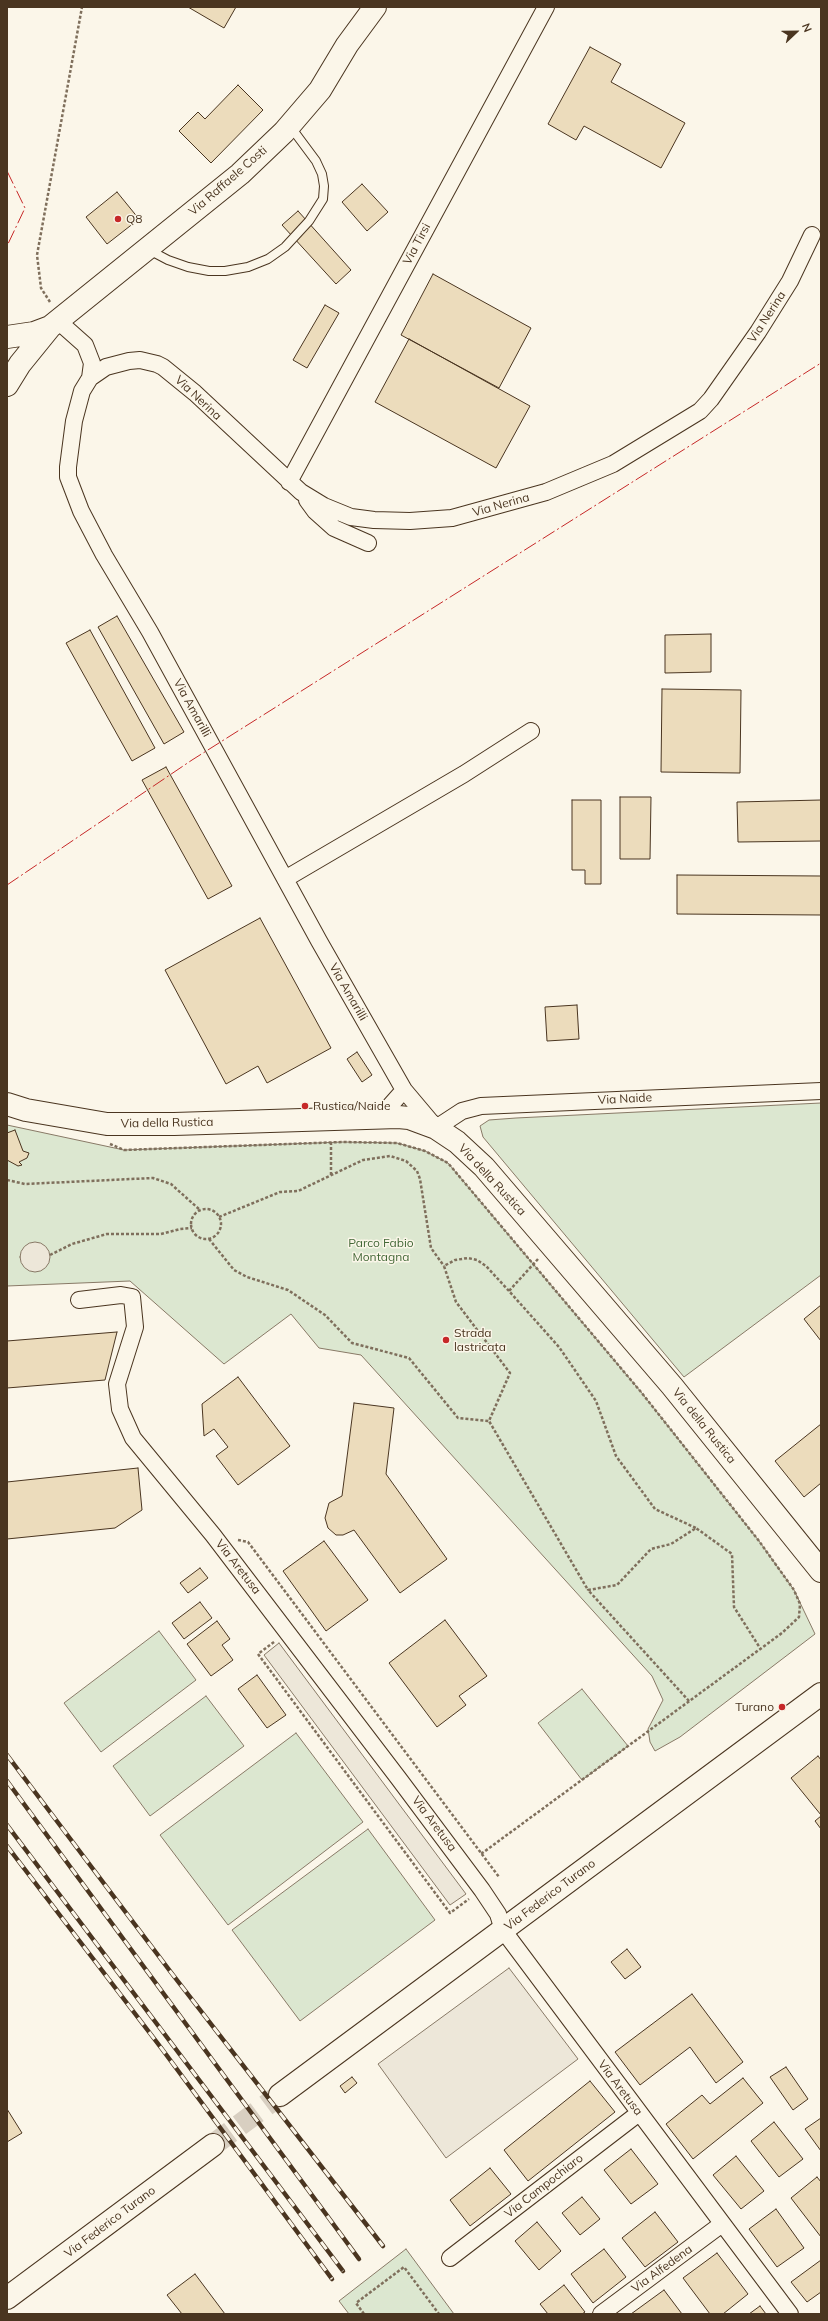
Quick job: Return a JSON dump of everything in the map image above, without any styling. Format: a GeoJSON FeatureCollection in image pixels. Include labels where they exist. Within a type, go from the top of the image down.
{"type":"FeatureCollection","features":[{"type":"Feature","properties":{"kind":"street","name":"Via Raffaele Costi"},"geometry":{"type":"LineString","coordinates":[[8,378],[28,353],[58,321],[240,174],[290,126],[320,90],[347,45],[375,7]]}},
{"type":"Feature","properties":{"kind":"street","name":"Via Tirsi"},"geometry":{"type":"LineString","coordinates":[[289,482],[546,7]]}},
{"type":"Feature","properties":{"kind":"street","name":"Via Nerina"},"geometry":{"type":"LineString","coordinates":[[85,345],[104,357],[129,361],[146,361],[163,367],[289,482],[301,492],[324,506],[352,517],[410,521],[452,518],[546,492],[613,464],[687,420],[710,399],[790,281],[812,235]]}},
{"type":"Feature","properties":{"kind":"street","name":"Via Raffaele Costi"},"geometry":{"type":"LineString","coordinates":[[7,337],[34,333],[58,321]]}},
{"type":"Feature","properties":{"kind":"street","name":"Via Amarilli"},"geometry":{"type":"LineString","coordinates":[[58,321],[85,345],[92,363],[90,378],[82,391],[74,421],[68,467],[71,487],[80,511],[104,555],[150,632],[285,879],[404,1090],[436,1128]]}},
{"type":"Feature","properties":{"kind":"street","name":"Via Nerina"},"geometry":{"type":"LineString","coordinates":[[90,378],[106,367],[129,361]]}},
{"type":"Feature","properties":{"kind":"street"},"geometry":{"type":"LineString","coordinates":[[301,492],[315,512],[334,528],[368,543]]}},
{"type":"Feature","properties":{"kind":"street"},"geometry":{"type":"LineString","coordinates":[[285,879],[464,774],[530,732]]}},
{"type":"Feature","properties":{"kind":"street"},"geometry":{"type":"LineString","coordinates":[[380,1117],[404,1090]]}},
{"type":"Feature","properties":{"kind":"street","name":"Via Naide"},"geometry":{"type":"LineString","coordinates":[[436,1128],[462,1111],[481,1106],[821,1091]]}},
{"type":"Feature","properties":{"kind":"street","name":"Via della Rustica"},"geometry":{"type":"LineString","coordinates":[[7,1104],[26,1110],[107,1124],[174,1124],[380,1117],[409,1118],[436,1128],[457,1142],[484,1167],[672,1386],[821,1571]]}},
{"type":"Feature","properties":{"kind":"street","name":"Via Aretusa"},"geometry":{"type":"LineString","coordinates":[[79,1300],[121,1294],[132,1297],[134,1326],[117,1384],[120,1409],[133,1438],[213,1535],[288,1632],[482,1890],[498,1914],[503,1930],[790,2314]]}},
{"type":"Feature","properties":{"kind":"street","name":"Via Federico Turano"},"geometry":{"type":"LineString","coordinates":[[280,2095],[821,1694]]}},
{"type":"Feature","properties":{"kind":"street","name":"Via Campochiaro"},"geometry":{"type":"LineString","coordinates":[[450,2258],[639,2113]]}},
{"type":"Feature","properties":{"kind":"street","name":"Via Federico Turano"},"geometry":{"type":"LineString","coordinates":[[7,2298],[213,2145]]}},
{"type":"Feature","properties":{"kind":"street","name":"Via Alfedena"},"geometry":{"type":"LineString","coordinates":[[601,2314],[722,2224]]}},
{"type":"Feature","properties":{"kind":"lane"},"geometry":{"type":"LineString","coordinates":[[146,249],[168,260],[188,267],[220,271],[248,266],[268,259],[285,247],[309,221],[323,199],[324,186],[322,174],[316,161],[290,126]]}},
{"type":"Feature","properties":{"kind":"path"},"geometry":{"type":"LineString","coordinates":[[58,321],[51,304],[41,288],[37,255],[82,7]]}},
{"type":"Feature","properties":{"kind":"path"},"geometry":{"type":"LineString","coordinates":[[107,1124],[110,1146],[124,1150],[331,1142],[397,1143],[425,1151],[448,1163],[641,1392],[759,1541],[794,1590],[800,1604],[799,1617],[761,1648],[481,1854]]}},
{"type":"Feature","properties":{"kind":"path"},"geometry":{"type":"LineString","coordinates":[[331,1135],[331,1175]]}},
{"type":"Feature","properties":{"kind":"path"},"geometry":{"type":"LineString","coordinates":[[219,1217],[280,1192],[298,1191],[363,1160],[381,1156],[399,1158],[411,1165],[420,1179],[431,1248],[444,1266],[456,1302],[510,1373],[489,1421]]}},
{"type":"Feature","properties":{"kind":"path"},"geometry":{"type":"LineString","coordinates":[[7,1180],[25,1184],[153,1178],[171,1184],[200,1210],[211,1210],[219,1217],[221,1224],[220,1231],[209,1239]]}},
{"type":"Feature","properties":{"kind":"path"},"geometry":{"type":"LineString","coordinates":[[200,1210],[193,1218],[192,1228],[198,1237],[209,1239],[234,1270],[247,1277],[288,1290],[325,1315],[352,1343],[410,1358],[458,1418],[489,1421]]}},
{"type":"Feature","properties":{"kind":"path"},"geometry":{"type":"LineString","coordinates":[[50,1255],[72,1244],[107,1234],[161,1234],[192,1228]]}},
{"type":"Feature","properties":{"kind":"path"},"geometry":{"type":"LineString","coordinates":[[444,1266],[456,1260],[468,1258],[477,1260],[486,1266],[559,1347],[596,1401],[616,1456],[656,1509],[696,1528],[732,1554],[734,1607],[761,1648]]}},
{"type":"Feature","properties":{"kind":"path"},"geometry":{"type":"LineString","coordinates":[[509,1291],[539,1258]]}},
{"type":"Feature","properties":{"kind":"path"},"geometry":{"type":"LineString","coordinates":[[489,1421],[588,1590],[689,1701]]}},
{"type":"Feature","properties":{"kind":"path"},"geometry":{"type":"LineString","coordinates":[[588,1590],[617,1585],[651,1549],[671,1544],[696,1528]]}},
{"type":"Feature","properties":{"kind":"path"},"geometry":{"type":"LineString","coordinates":[[213,1535],[248,1542],[499,1877]]}},
{"type":"Feature","properties":{"kind":"path"},"geometry":{"type":"LineString","coordinates":[[288,1632],[258,1654],[450,1913],[482,1890]]}},
{"type":"Feature","properties":{"kind":"path"},"geometry":{"type":"LineString","coordinates":[[364,2314],[356,2303],[404,2267],[438,2314]]}},
{"type":"Feature","properties":{"kind":"green space"},"geometry":{"type":"Polygon","coordinates":[[[821,1103],[821,1275],[684,1377],[483,1137],[480,1126],[489,1120],[516,1118],[821,1103]]]}},
{"type":"Feature","properties":{"kind":"green space","name":"Parco Fabio Montagna"},"geometry":{"type":"Polygon","coordinates":[[[7,1125],[124,1150],[343,1142],[397,1143],[425,1151],[448,1163],[641,1392],[759,1541],[794,1590],[815,1634],[680,1737],[655,1751],[650,1742],[648,1729],[663,1700],[652,1676],[361,1355],[319,1348],[291,1314],[224,1364],[130,1281],[7,1286],[7,1125]]]}},
{"type":"Feature","properties":{"kind":"green space"},"geometry":{"type":"Polygon","coordinates":[[[159,1631],[196,1680],[101,1752],[64,1703],[159,1631]]]}},
{"type":"Feature","properties":{"kind":"green space"},"geometry":{"type":"Polygon","coordinates":[[[582,1689],[628,1746],[582,1780],[538,1723],[582,1689]]]}},
{"type":"Feature","properties":{"kind":"green space"},"geometry":{"type":"Polygon","coordinates":[[[206,1696],[244,1746],[150,1816],[113,1766],[206,1696]]]}},
{"type":"Feature","properties":{"kind":"green space"},"geometry":{"type":"Polygon","coordinates":[[[296,1733],[363,1822],[228,1925],[160,1835],[296,1733]]]}},
{"type":"Feature","properties":{"kind":"green space"},"geometry":{"type":"Polygon","coordinates":[[[368,1829],[435,1920],[300,2021],[232,1930],[368,1829]]]}},
{"type":"Feature","properties":{"kind":"green space"},"geometry":{"type":"Polygon","coordinates":[[[406,2249],[454,2314],[349,2314],[339,2301],[406,2249]]]}},
{"type":"Feature","properties":{"kind":"shaded area"},"geometry":{"type":"Polygon","coordinates":[[[35,1242],[46,1246],[50,1257],[46,1268],[35,1272],[24,1268],[20,1257],[24,1246],[35,1242]]]}},
{"type":"Feature","properties":{"kind":"shaded area"},"geometry":{"type":"Polygon","coordinates":[[[279,1643],[466,1894],[450,1905],[264,1655],[279,1643]]]}},
{"type":"Feature","properties":{"kind":"shaded area"},"geometry":{"type":"Polygon","coordinates":[[[509,1968],[578,2059],[446,2158],[378,2064],[509,1968]]]}},
{"type":"Feature","properties":{"kind":"building"},"geometry":{"type":"Polygon","coordinates":[[[188,7],[236,7],[224,28],[188,7]]]}},
{"type":"Feature","properties":{"kind":"building"},"geometry":{"type":"Polygon","coordinates":[[[590,47],[621,64],[611,82],[685,123],[661,168],[584,126],[576,140],[548,124],[590,47]]]}},
{"type":"Feature","properties":{"kind":"building"},"geometry":{"type":"Polygon","coordinates":[[[238,85],[263,110],[211,163],[179,131],[198,112],[205,119],[238,85]]]}},
{"type":"Feature","properties":{"kind":"building"},"geometry":{"type":"Polygon","coordinates":[[[362,184],[388,212],[367,231],[342,202],[362,184]]]}},
{"type":"Feature","properties":{"kind":"building"},"geometry":{"type":"Polygon","coordinates":[[[117,192],[139,219],[107,244],[86,217],[117,192]]]}},
{"type":"Feature","properties":{"kind":"building"},"geometry":{"type":"Polygon","coordinates":[[[298,211],[351,270],[336,284],[282,225],[298,211]]]}},
{"type":"Feature","properties":{"kind":"building"},"geometry":{"type":"Polygon","coordinates":[[[433,274],[531,328],[499,388],[401,335],[433,274]]]}},
{"type":"Feature","properties":{"kind":"building"},"geometry":{"type":"Polygon","coordinates":[[[325,305],[339,313],[307,368],[293,360],[325,305]]]}},
{"type":"Feature","properties":{"kind":"building"},"geometry":{"type":"Polygon","coordinates":[[[409,339],[530,406],[496,468],[375,402],[409,339]]]}},
{"type":"Feature","properties":{"kind":"building"},"geometry":{"type":"Polygon","coordinates":[[[117,616],[184,732],[164,744],[98,627],[117,616]]]}},
{"type":"Feature","properties":{"kind":"building"},"geometry":{"type":"Polygon","coordinates":[[[90,630],[155,748],[132,761],[66,643],[90,630]]]}},
{"type":"Feature","properties":{"kind":"building"},"geometry":{"type":"Polygon","coordinates":[[[711,634],[711,672],[665,673],[665,635],[711,634]]]}},
{"type":"Feature","properties":{"kind":"building"},"geometry":{"type":"Polygon","coordinates":[[[662,689],[741,690],[740,773],[661,772],[662,689]]]}},
{"type":"Feature","properties":{"kind":"building"},"geometry":{"type":"Polygon","coordinates":[[[166,767],[232,886],[208,899],[142,780],[166,767]]]}},
{"type":"Feature","properties":{"kind":"building"},"geometry":{"type":"Polygon","coordinates":[[[620,797],[651,797],[650,859],[620,859],[620,797]]]}},
{"type":"Feature","properties":{"kind":"building"},"geometry":{"type":"Polygon","coordinates":[[[572,800],[601,800],[601,884],[585,884],[585,870],[572,870],[572,800]]]}},
{"type":"Feature","properties":{"kind":"building"},"geometry":{"type":"Polygon","coordinates":[[[821,800],[821,841],[738,842],[737,802],[821,800]]]}},
{"type":"Feature","properties":{"kind":"building"},"geometry":{"type":"Polygon","coordinates":[[[677,875],[821,876],[821,915],[677,914],[677,875]]]}},
{"type":"Feature","properties":{"kind":"building"},"geometry":{"type":"Polygon","coordinates":[[[260,918],[331,1048],[267,1083],[258,1066],[226,1084],[165,970],[260,918]]]}},
{"type":"Feature","properties":{"kind":"building"},"geometry":{"type":"Polygon","coordinates":[[[577,1005],[579,1039],[547,1041],[545,1007],[577,1005]]]}},
{"type":"Feature","properties":{"kind":"building"},"geometry":{"type":"Polygon","coordinates":[[[357,1052],[372,1075],[362,1082],[347,1059],[357,1052]]]}},
{"type":"Feature","properties":{"kind":"building"},"geometry":{"type":"Polygon","coordinates":[[[15,1130],[23,1151],[29,1153],[27,1158],[19,1162],[22,1165],[18,1166],[7,1160],[7,1133],[15,1130]]]}},
{"type":"Feature","properties":{"kind":"building"},"geometry":{"type":"Polygon","coordinates":[[[821,1305],[821,1341],[804,1319],[821,1305]]]}},
{"type":"Feature","properties":{"kind":"building"},"geometry":{"type":"Polygon","coordinates":[[[117,1332],[105,1380],[7,1388],[7,1341],[117,1332]]]}},
{"type":"Feature","properties":{"kind":"building"},"geometry":{"type":"Polygon","coordinates":[[[238,1377],[290,1446],[238,1485],[216,1456],[228,1447],[214,1429],[204,1436],[202,1404],[238,1377]]]}},
{"type":"Feature","properties":{"kind":"building"},"geometry":{"type":"Polygon","coordinates":[[[354,1403],[394,1408],[386,1474],[447,1559],[400,1593],[354,1530],[343,1535],[336,1535],[328,1528],[325,1518],[329,1503],[342,1496],[354,1403]]]}},
{"type":"Feature","properties":{"kind":"building"},"geometry":{"type":"Polygon","coordinates":[[[821,1424],[821,1483],[804,1497],[775,1461],[821,1424]]]}},
{"type":"Feature","properties":{"kind":"building"},"geometry":{"type":"Polygon","coordinates":[[[138,1468],[142,1510],[115,1528],[7,1539],[7,1482],[138,1468]]]}},
{"type":"Feature","properties":{"kind":"building"},"geometry":{"type":"Polygon","coordinates":[[[324,1541],[368,1600],[326,1631],[283,1571],[324,1541]]]}},
{"type":"Feature","properties":{"kind":"building"},"geometry":{"type":"Polygon","coordinates":[[[200,1568],[208,1578],[188,1593],[180,1583],[200,1568]]]}},
{"type":"Feature","properties":{"kind":"building"},"geometry":{"type":"Polygon","coordinates":[[[200,1602],[212,1618],[184,1639],[172,1623],[200,1602]]]}},
{"type":"Feature","properties":{"kind":"building"},"geometry":{"type":"Polygon","coordinates":[[[445,1620],[487,1676],[459,1696],[466,1705],[437,1727],[389,1663],[445,1620]]]}},
{"type":"Feature","properties":{"kind":"building"},"geometry":{"type":"Polygon","coordinates":[[[217,1621],[230,1639],[222,1645],[233,1660],[211,1676],[187,1644],[217,1621]]]}},
{"type":"Feature","properties":{"kind":"building"},"geometry":{"type":"Polygon","coordinates":[[[257,1675],[286,1715],[267,1728],[238,1689],[257,1675]]]}},
{"type":"Feature","properties":{"kind":"building"},"geometry":{"type":"Polygon","coordinates":[[[818,1756],[821,1760],[821,1815],[791,1778],[818,1756]]]}},
{"type":"Feature","properties":{"kind":"building"},"geometry":{"type":"Polygon","coordinates":[[[821,1816],[821,1829],[815,1821],[821,1816]]]}},
{"type":"Feature","properties":{"kind":"building"},"geometry":{"type":"Polygon","coordinates":[[[627,1949],[641,1967],[625,1979],[611,1962],[627,1949]]]}},
{"type":"Feature","properties":{"kind":"building"},"geometry":{"type":"Polygon","coordinates":[[[692,1994],[743,2062],[716,2083],[690,2047],[640,2085],[615,2052],[692,1994]]]}},
{"type":"Feature","properties":{"kind":"building"},"geometry":{"type":"Polygon","coordinates":[[[786,2067],[808,2099],[793,2110],[770,2077],[786,2067]]]}},
{"type":"Feature","properties":{"kind":"building"},"geometry":{"type":"Polygon","coordinates":[[[352,2077],[357,2083],[345,2093],[340,2086],[352,2077]]]}},
{"type":"Feature","properties":{"kind":"building"},"geometry":{"type":"Polygon","coordinates":[[[743,2078],[763,2103],[693,2159],[666,2124],[702,2095],[710,2104],[743,2078]]]}},
{"type":"Feature","properties":{"kind":"building"},"geometry":{"type":"Polygon","coordinates":[[[590,2081],[615,2112],[528,2181],[504,2150],[590,2081]]]}},
{"type":"Feature","properties":{"kind":"building"},"geometry":{"type":"Polygon","coordinates":[[[7,2109],[22,2133],[7,2142],[7,2109]]]}},
{"type":"Feature","properties":{"kind":"building"},"geometry":{"type":"Polygon","coordinates":[[[821,2118],[821,2151],[805,2129],[821,2118]]]}},
{"type":"Feature","properties":{"kind":"building"},"geometry":{"type":"Polygon","coordinates":[[[774,2122],[803,2159],[779,2177],[751,2141],[774,2122]]]}},
{"type":"Feature","properties":{"kind":"building"},"geometry":{"type":"Polygon","coordinates":[[[631,2149],[658,2184],[631,2204],[604,2170],[631,2149]]]}},
{"type":"Feature","properties":{"kind":"building"},"geometry":{"type":"Polygon","coordinates":[[[736,2156],[764,2191],[741,2209],[713,2175],[736,2156]]]}},
{"type":"Feature","properties":{"kind":"building"},"geometry":{"type":"Polygon","coordinates":[[[490,2168],[511,2194],[470,2226],[450,2200],[490,2168]]]}},
{"type":"Feature","properties":{"kind":"building"},"geometry":{"type":"Polygon","coordinates":[[[817,2177],[821,2182],[821,2237],[791,2198],[817,2177]]]}},
{"type":"Feature","properties":{"kind":"building"},"geometry":{"type":"Polygon","coordinates":[[[582,2197],[600,2219],[580,2235],[562,2213],[582,2197]]]}},
{"type":"Feature","properties":{"kind":"building"},"geometry":{"type":"Polygon","coordinates":[[[776,2209],[804,2248],[777,2267],[749,2229],[776,2209]]]}},
{"type":"Feature","properties":{"kind":"building"},"geometry":{"type":"Polygon","coordinates":[[[655,2212],[678,2242],[645,2267],[622,2238],[655,2212]]]}},
{"type":"Feature","properties":{"kind":"building"},"geometry":{"type":"Polygon","coordinates":[[[537,2222],[561,2251],[539,2270],[515,2241],[537,2222]]]}},
{"type":"Feature","properties":{"kind":"building"},"geometry":{"type":"Polygon","coordinates":[[[604,2249],[626,2277],[593,2303],[571,2274],[604,2249]]]}},
{"type":"Feature","properties":{"kind":"building"},"geometry":{"type":"Polygon","coordinates":[[[717,2253],[748,2294],[723,2314],[710,2314],[683,2278],[717,2253]]]}},
{"type":"Feature","properties":{"kind":"building"},"geometry":{"type":"Polygon","coordinates":[[[821,2260],[821,2292],[807,2302],[791,2282],[821,2260]]]}},
{"type":"Feature","properties":{"kind":"building"},"geometry":{"type":"Polygon","coordinates":[[[195,2274],[225,2314],[182,2314],[167,2295],[195,2274]]]}},
{"type":"Feature","properties":{"kind":"building"},"geometry":{"type":"Polygon","coordinates":[[[564,2285],[585,2312],[582,2314],[548,2314],[540,2304],[564,2285]]]}},
{"type":"Feature","properties":{"kind":"building"},"geometry":{"type":"Polygon","coordinates":[[[664,2290],[682,2314],[631,2314],[664,2290]]]}},
{"type":"Feature","properties":{"kind":"building"},"geometry":{"type":"Polygon","coordinates":[[[760,2306],[766,2314],[749,2314],[760,2306]]]}},
{"type":"Feature","properties":{"kind":"tunnel"},"geometry":{"type":"LineString","coordinates":[[213,2145],[280,2095]]}},
{"type":"Feature","properties":{"kind":"railway"},"geometry":{"type":"LineString","coordinates":[[7,1755],[173,1975],[383,2246]]}},
{"type":"Feature","properties":{"kind":"railway"},"geometry":{"type":"LineString","coordinates":[[7,1781],[359,2259]]}},
{"type":"Feature","properties":{"kind":"railway"},"geometry":{"type":"LineString","coordinates":[[7,1825],[343,2271]]}},
{"type":"Feature","properties":{"kind":"railway"},"geometry":{"type":"LineString","coordinates":[[7,1846],[162,2049],[332,2279]]}},
{"type":"Feature","properties":{"kind":"power"},"geometry":{"type":"LineString","coordinates":[[7,171],[25,208],[7,246]]}},
{"type":"Feature","properties":{"kind":"power"},"geometry":{"type":"LineString","coordinates":[[7,885],[192,760],[821,363]]}},
{"type":"Feature","properties":{"kind":"place","name":"Q8"},"geometry":{"type":"Point","coordinates":[118,219]}},
{"type":"Feature","properties":{"kind":"place","name":"Rustica/Naide"},"geometry":{"type":"Point","coordinates":[305,1106]}},
{"type":"Feature","properties":{"kind":"place","name":"Strada lastricata"},"geometry":{"type":"Point","coordinates":[446,1340]}},
{"type":"Feature","properties":{"kind":"place","name":"Turano"},"geometry":{"type":"Point","coordinates":[782,1707]}}]}
